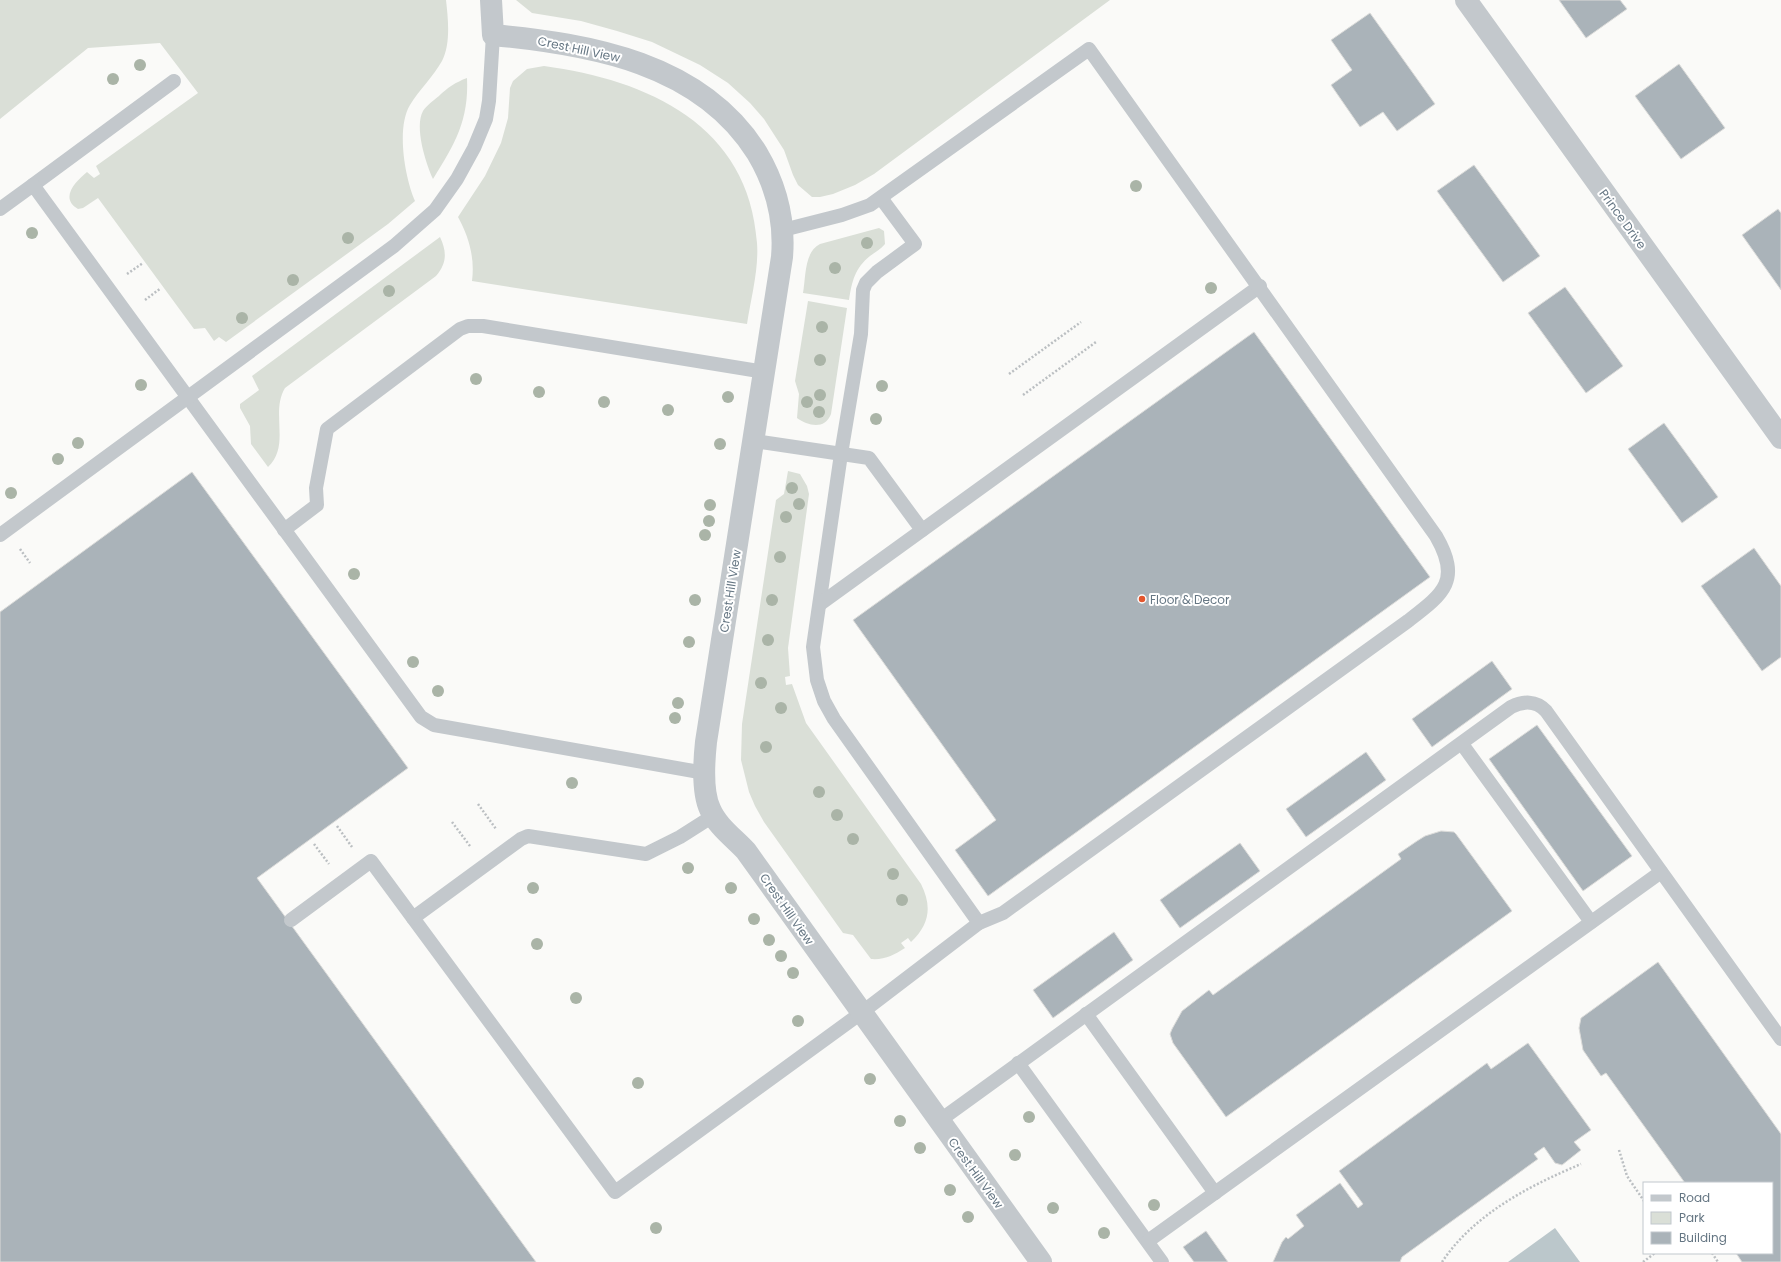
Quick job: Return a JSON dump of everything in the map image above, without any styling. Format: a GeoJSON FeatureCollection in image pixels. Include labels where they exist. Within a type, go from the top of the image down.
{"type":"FeatureCollection","features":[{"type":"Feature","properties":{"kind":"street"},"geometry":{"type":"LineString","coordinates":[[491,0],[493,35]]}},
{"type":"Feature","properties":{"kind":"street","name":"Prince Drive"},"geometry":{"type":"LineString","coordinates":[[1466,0],[1781,438]]}},
{"type":"Feature","properties":{"kind":"street","name":"Crest Hill View"},"geometry":{"type":"LineString","coordinates":[[493,35],[530,38],[607,53],[650,67],[705,96],[730,118],[742,132],[761,160],[775,194],[783,230],[780,278],[706,742],[705,773],[707,800],[714,816],[746,851],[1041,1262]]}},
{"type":"Feature","properties":{"kind":"lane"},"geometry":{"type":"LineString","coordinates":[[0,535],[394,246],[435,210],[457,179],[481,134],[489,101],[493,35]]}},
{"type":"Feature","properties":{"kind":"lane"},"geometry":{"type":"LineString","coordinates":[[291,920],[372,861],[615,1192],[861,1013],[979,923],[1004,913],[1408,621],[1430,604],[1445,587],[1448,568],[1446,557],[1436,536],[1260,286],[1089,49],[870,205],[842,215],[783,230]]}},
{"type":"Feature","properties":{"kind":"lane"},"geometry":{"type":"LineString","coordinates":[[0,209],[174,81]]}},
{"type":"Feature","properties":{"kind":"lane"},"geometry":{"type":"LineString","coordinates":[[33,185],[421,717],[434,726],[705,773]]}},
{"type":"Feature","properties":{"kind":"lane"},"geometry":{"type":"LineString","coordinates":[[881,198],[915,244],[877,272],[866,283],[863,290],[861,334],[841,454],[814,653],[817,680],[824,701],[852,745],[979,923]]}},
{"type":"Feature","properties":{"kind":"lane"},"geometry":{"type":"LineString","coordinates":[[820,604],[1260,286]]}},
{"type":"Feature","properties":{"kind":"lane"},"geometry":{"type":"LineString","coordinates":[[284,530],[317,505],[316,495],[319,473],[326,433],[331,425],[460,330],[468,326],[483,326],[765,372]]}},
{"type":"Feature","properties":{"kind":"lane"},"geometry":{"type":"LineString","coordinates":[[754,441],[866,457],[872,460],[922,530]]}},
{"type":"Feature","properties":{"kind":"lane"},"geometry":{"type":"LineString","coordinates":[[939,1121],[1518,703],[1527,702],[1542,706],[1781,1039]]}},
{"type":"Feature","properties":{"kind":"lane"},"geometry":{"type":"LineString","coordinates":[[1462,744],[1591,922]]}},
{"type":"Feature","properties":{"kind":"lane"},"geometry":{"type":"LineString","coordinates":[[413,918],[521,839],[534,836],[646,854],[680,837],[714,816]]}},
{"type":"Feature","properties":{"kind":"lane"},"geometry":{"type":"LineString","coordinates":[[1148,1242],[1661,872]]}},
{"type":"Feature","properties":{"kind":"lane"},"geometry":{"type":"LineString","coordinates":[[1086,1014],[1215,1193]]}},
{"type":"Feature","properties":{"kind":"lane"},"geometry":{"type":"LineString","coordinates":[[1018,1063],[1162,1262]]}},
{"type":"Feature","properties":{"kind":"path"},"geometry":{"type":"LineString","coordinates":[[1009,374],[1081,322]]}},
{"type":"Feature","properties":{"kind":"path"},"geometry":{"type":"LineString","coordinates":[[1023,395],[1096,342]]}},
{"type":"Feature","properties":{"kind":"path"},"geometry":{"type":"LineString","coordinates":[[478,804],[510,848]]}},
{"type":"Feature","properties":{"kind":"path"},"geometry":{"type":"LineString","coordinates":[[452,822],[470,846]]}},
{"type":"Feature","properties":{"kind":"path"},"geometry":{"type":"LineString","coordinates":[[1619,1150],[1627,1176],[1643,1200]]}},
{"type":"Feature","properties":{"kind":"path"},"geometry":{"type":"LineString","coordinates":[[1442,1262],[1460,1240],[1494,1211],[1533,1186],[1581,1164]]}},
{"type":"Feature","properties":{"kind":"path"},"geometry":{"type":"LineString","coordinates":[[1643,1262],[1654,1254]]}},
{"type":"Feature","properties":{"kind":"green space"},"geometry":{"type":"Polygon","coordinates":[[[0,0],[446,0],[448,39],[445,54],[438,67],[410,105],[403,126],[405,167],[415,201],[388,224],[226,342],[219,337],[214,341],[205,328],[194,329],[98,198],[83,208],[78,209],[72,205],[70,200],[71,190],[74,185],[87,172],[94,178],[100,174],[96,166],[198,93],[160,43],[88,48],[0,119],[0,0]]]}},
{"type":"Feature","properties":{"kind":"green space"},"geometry":{"type":"Polygon","coordinates":[[[516,0],[1110,0],[874,174],[855,185],[833,194],[812,197],[798,185],[784,150],[764,119],[750,103],[728,83],[700,65],[652,42],[581,21],[532,13],[516,0]]]}},
{"type":"Feature","properties":{"kind":"green space"},"geometry":{"type":"Polygon","coordinates":[[[544,66],[583,73],[620,83],[655,97],[686,116],[714,139],[735,168],[750,202],[757,243],[757,253],[756,273],[747,324],[472,281],[472,256],[468,240],[458,217],[485,176],[501,143],[508,118],[510,88],[513,81],[527,69],[544,66]]]}},
{"type":"Feature","properties":{"kind":"green space"},"geometry":{"type":"Polygon","coordinates":[[[467,78],[466,107],[459,131],[454,143],[433,179],[427,164],[420,136],[423,111],[445,90],[467,78]]]}},
{"type":"Feature","properties":{"kind":"green space"},"geometry":{"type":"Polygon","coordinates":[[[879,228],[884,231],[885,244],[861,265],[855,275],[849,300],[803,293],[808,259],[815,248],[820,244],[879,228]]]}},
{"type":"Feature","properties":{"kind":"green space"},"geometry":{"type":"Polygon","coordinates":[[[440,237],[444,248],[445,257],[442,267],[436,276],[285,388],[279,408],[280,439],[278,449],[275,458],[268,467],[251,444],[250,426],[240,408],[240,404],[259,390],[252,376],[440,237]]]}},
{"type":"Feature","properties":{"kind":"green space"},"geometry":{"type":"Polygon","coordinates":[[[808,301],[847,308],[831,414],[825,422],[816,425],[806,423],[797,418],[799,394],[795,381],[808,301]]]}},
{"type":"Feature","properties":{"kind":"green space"},"geometry":{"type":"Polygon","coordinates":[[[788,471],[800,474],[807,486],[809,494],[788,648],[790,676],[785,677],[786,685],[792,684],[806,723],[921,884],[927,900],[928,907],[925,922],[917,935],[911,942],[908,938],[901,943],[905,948],[893,955],[881,959],[871,959],[853,935],[843,933],[764,822],[749,792],[741,760],[742,724],[776,500],[784,494],[788,471]]]}},
{"type":"Feature","properties":{"kind":"shaded area"},"geometry":{"type":"Polygon","coordinates":[[[1555,1228],[1580,1262],[1508,1262],[1555,1228]]]}},
{"type":"Feature","properties":{"kind":"building"},"geometry":{"type":"Polygon","coordinates":[[[1559,0],[1620,0],[1627,9],[1586,38],[1559,0]]]}},
{"type":"Feature","properties":{"kind":"building"},"geometry":{"type":"Polygon","coordinates":[[[1370,13],[1435,104],[1397,131],[1383,112],[1360,127],[1331,85],[1352,70],[1331,40],[1370,13]]]}},
{"type":"Feature","properties":{"kind":"building"},"geometry":{"type":"Polygon","coordinates":[[[1679,64],[1725,128],[1681,159],[1635,96],[1679,64]]]}},
{"type":"Feature","properties":{"kind":"building"},"geometry":{"type":"Polygon","coordinates":[[[1474,165],[1540,256],[1503,282],[1437,191],[1474,165]]]}},
{"type":"Feature","properties":{"kind":"building"},"geometry":{"type":"Polygon","coordinates":[[[1778,209],[1781,213],[1781,290],[1742,235],[1778,209]]]}},
{"type":"Feature","properties":{"kind":"building"},"geometry":{"type":"Polygon","coordinates":[[[1565,287],[1623,366],[1586,393],[1528,313],[1565,287]]]}},
{"type":"Feature","properties":{"kind":"building","name":"Floor & Decor"},"geometry":{"type":"Polygon","coordinates":[[[1254,332],[1430,577],[988,896],[955,850],[996,820],[853,620],[1254,332]]]}},
{"type":"Feature","properties":{"kind":"building"},"geometry":{"type":"Polygon","coordinates":[[[1664,423],[1718,497],[1682,523],[1628,449],[1664,423]]]}},
{"type":"Feature","properties":{"kind":"building"},"geometry":{"type":"Polygon","coordinates":[[[192,472],[408,768],[257,878],[536,1262],[0,1262],[0,612],[192,472]]]}},
{"type":"Feature","properties":{"kind":"building"},"geometry":{"type":"Polygon","coordinates":[[[1754,548],[1781,586],[1781,657],[1762,671],[1701,586],[1754,548]]]}},
{"type":"Feature","properties":{"kind":"building"},"geometry":{"type":"Polygon","coordinates":[[[1492,661],[1512,689],[1432,747],[1412,719],[1492,661]]]}},
{"type":"Feature","properties":{"kind":"building"},"geometry":{"type":"Polygon","coordinates":[[[1537,725],[1632,856],[1583,891],[1489,759],[1537,725]]]}},
{"type":"Feature","properties":{"kind":"building"},"geometry":{"type":"Polygon","coordinates":[[[1366,752],[1386,780],[1306,837],[1286,809],[1366,752]]]}},
{"type":"Feature","properties":{"kind":"building"},"geometry":{"type":"Polygon","coordinates":[[[1441,831],[1454,832],[1456,834],[1512,911],[1226,1117],[1173,1043],[1170,1034],[1182,1011],[1209,990],[1213,995],[1401,859],[1398,854],[1425,836],[1441,831]]]}},
{"type":"Feature","properties":{"kind":"building"},"geometry":{"type":"Polygon","coordinates":[[[1240,843],[1260,871],[1180,928],[1160,900],[1240,843]]]}},
{"type":"Feature","properties":{"kind":"building"},"geometry":{"type":"Polygon","coordinates":[[[1114,932],[1133,960],[1053,1018],[1033,990],[1114,932]]]}},
{"type":"Feature","properties":{"kind":"building"},"geometry":{"type":"Polygon","coordinates":[[[1658,962],[1781,1134],[1781,1262],[1742,1262],[1737,1254],[1773,1254],[1773,1182],[1684,1182],[1606,1073],[1601,1076],[1583,1050],[1579,1028],[1581,1018],[1658,962]]]}},
{"type":"Feature","properties":{"kind":"building"},"geometry":{"type":"Polygon","coordinates":[[[1528,1043],[1591,1130],[1574,1142],[1581,1150],[1562,1165],[1555,1163],[1544,1147],[1534,1154],[1538,1159],[1402,1257],[1400,1262],[1273,1262],[1282,1242],[1286,1237],[1288,1239],[1304,1226],[1296,1215],[1340,1183],[1358,1208],[1363,1204],[1339,1171],[1487,1063],[1491,1069],[1528,1043]]]}},
{"type":"Feature","properties":{"kind":"building"},"geometry":{"type":"Polygon","coordinates":[[[1206,1231],[1228,1262],[1194,1262],[1183,1247],[1206,1231]]]}},
{"type":"Feature","properties":{"kind":"place","name":"Floor & Decor"},"geometry":{"type":"Point","coordinates":[1142,599]}}]}
